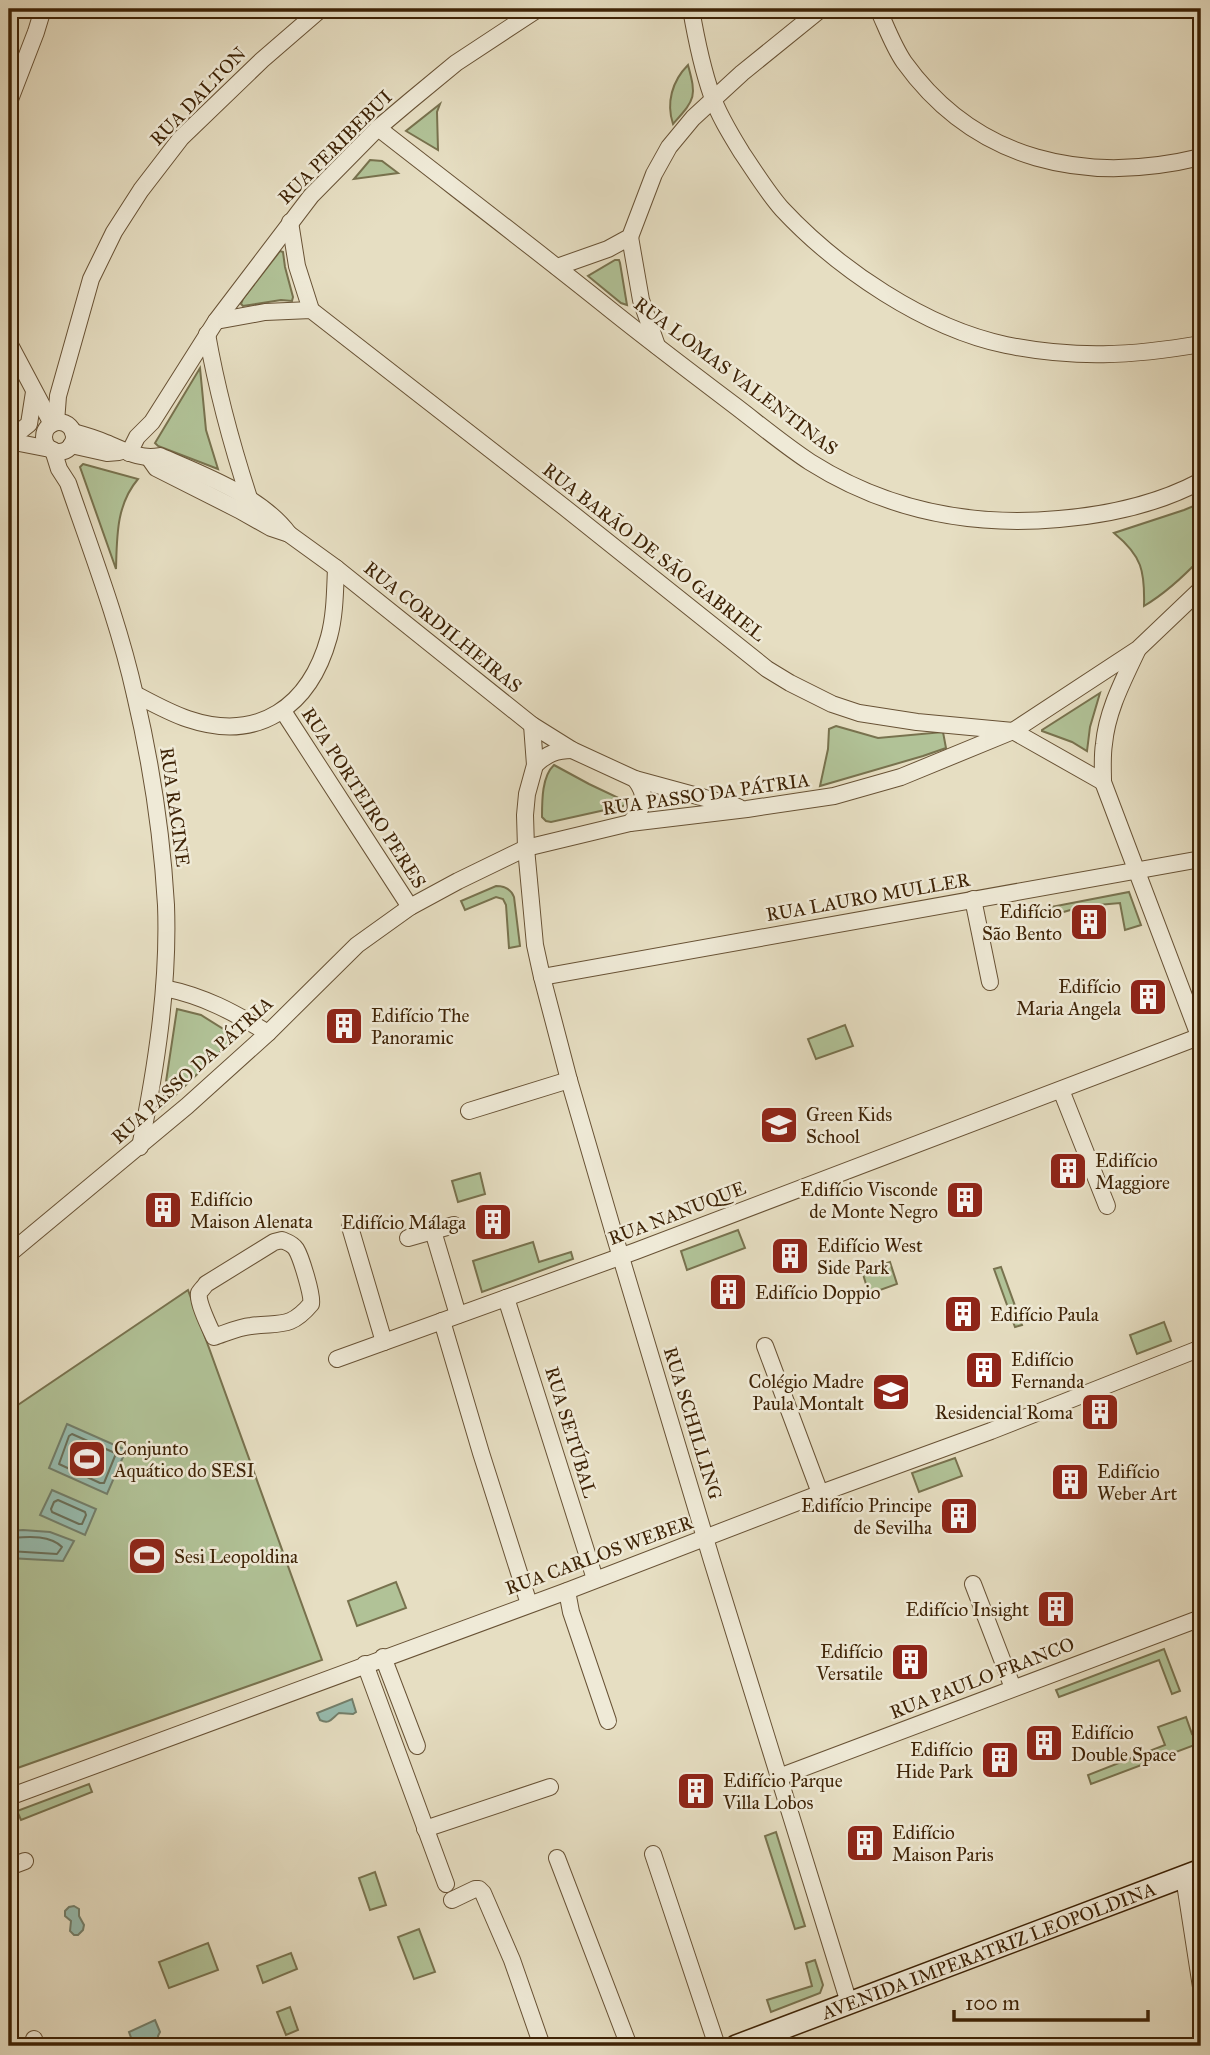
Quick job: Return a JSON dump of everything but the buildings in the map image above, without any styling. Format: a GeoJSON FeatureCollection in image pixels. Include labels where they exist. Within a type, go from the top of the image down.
{"type":"FeatureCollection","features":[{"type":"Feature","properties":{"kind":"main road","name":"AVENIDA IMPERATRIZ LEOPOLDINA"},"geometry":{"type":"LineString","coordinates":[[736,2046],[1193,1873]]}},
{"type":"Feature","properties":{"kind":"street"},"geometry":{"type":"LineString","coordinates":[[9,102],[43,9]]}},
{"type":"Feature","properties":{"kind":"street","name":"RUA DALTON"},"geometry":{"type":"LineString","coordinates":[[61,437],[68,405],[63,383],[92,279],[114,232],[141,190],[181,138],[262,60],[321,9]]}},
{"type":"Feature","properties":{"kind":"street","name":"RUA PERIBEBUI"},"geometry":{"type":"LineString","coordinates":[[137,455],[137,437],[152,422],[211,327],[311,196],[378,128],[456,63],[538,9]]}},
{"type":"Feature","properties":{"kind":"street"},"geometry":{"type":"LineString","coordinates":[[691,9],[699,51],[713,98],[733,138],[782,208],[818,243],[863,279],[906,306],[980,338],[1005,345],[1052,353],[1107,356],[1201,344]]}},
{"type":"Feature","properties":{"kind":"street"},"geometry":{"type":"LineString","coordinates":[[658,347],[641,300],[630,237],[654,174],[668,147],[692,118],[821,9]]}},
{"type":"Feature","properties":{"kind":"street"},"geometry":{"type":"LineString","coordinates":[[878,9],[903,60],[926,89],[962,121],[1009,149],[1050,162],[1097,169],[1149,167],[1201,157]]}},
{"type":"Feature","properties":{"kind":"street","name":"RUA LOMAS VALENTINAS"},"geometry":{"type":"LineString","coordinates":[[378,128],[810,462],[886,500],[928,513],[1010,522],[1084,517],[1140,505],[1184,490],[1201,481]]}},
{"type":"Feature","properties":{"kind":"street"},"geometry":{"type":"LineString","coordinates":[[250,501],[215,375],[211,327],[265,312],[311,310],[297,266],[290,222]]}},
{"type":"Feature","properties":{"kind":"street"},"geometry":{"type":"LineString","coordinates":[[558,267],[608,249],[630,237]]}},
{"type":"Feature","properties":{"kind":"street","name":"RUA BARÃO DE SÃO GABRIEL"},"geometry":{"type":"LineString","coordinates":[[311,310],[767,669],[790,683],[832,704],[859,713],[917,722],[1013,731]]}},
{"type":"Feature","properties":{"kind":"street","name":"RUA RACINE"},"geometry":{"type":"LineString","coordinates":[[9,343],[61,437],[59,469],[68,483],[106,596],[135,694],[149,768],[161,847],[166,907],[164,988],[151,1092],[140,1147]]}},
{"type":"Feature","properties":{"kind":"street"},"geometry":{"type":"LineString","coordinates":[[9,440],[29,425],[34,391]]}},
{"type":"Feature","properties":{"kind":"street","name":"RUA CORDILHEIRAS"},"geometry":{"type":"LineString","coordinates":[[9,440],[61,437],[109,444],[137,455],[156,468],[271,528],[289,534]]}},
{"type":"Feature","properties":{"kind":"street","name":"RUA CORDILHEIRAS"},"geometry":{"type":"LineString","coordinates":[[137,455],[160,456],[224,485],[250,501],[278,520],[289,534],[336,568],[532,725],[572,750],[635,779],[747,809]]}},
{"type":"Feature","properties":{"kind":"street"},"geometry":{"type":"LineString","coordinates":[[224,485],[239,467]]}},
{"type":"Feature","properties":{"kind":"street"},"geometry":{"type":"LineString","coordinates":[[135,694],[188,719],[213,725],[237,727],[283,711],[301,695],[318,668],[329,637],[334,611],[336,568]]}},
{"type":"Feature","properties":{"kind":"street","name":"RUA PASSO DA PÁTRIA"},"geometry":{"type":"LineString","coordinates":[[9,1254],[17,1242],[140,1147],[187,1106],[268,1033],[357,945],[410,907],[526,848],[630,823],[823,798],[901,777],[1013,731],[1138,649],[1201,589]]}},
{"type":"Feature","properties":{"kind":"street"},"geometry":{"type":"LineString","coordinates":[[1138,649],[1109,718],[1104,743],[1103,782],[1201,1038]]}},
{"type":"Feature","properties":{"kind":"street","name":"RUA PORTEIRO PERES"},"geometry":{"type":"LineString","coordinates":[[283,711],[410,907]]}},
{"type":"Feature","properties":{"kind":"street","name":"RUA SCHILLING"},"geometry":{"type":"LineString","coordinates":[[532,725],[535,765],[527,794],[526,848],[535,945],[542,977],[569,1080],[705,1538],[849,2003]]}},
{"type":"Feature","properties":{"kind":"street"},"geometry":{"type":"LineString","coordinates":[[1013,731],[1103,782]]}},
{"type":"Feature","properties":{"kind":"street"},"geometry":{"type":"LineString","coordinates":[[535,765],[558,750],[572,750]]}},
{"type":"Feature","properties":{"kind":"street"},"geometry":{"type":"LineString","coordinates":[[630,823],[643,806],[643,790],[635,779]]}},
{"type":"Feature","properties":{"kind":"street","name":"RUA LAURO MULLER"},"geometry":{"type":"LineString","coordinates":[[542,977],[1201,859]]}},
{"type":"Feature","properties":{"kind":"street"},"geometry":{"type":"LineString","coordinates":[[974,899],[990,982]]}},
{"type":"Feature","properties":{"kind":"street"},"geometry":{"type":"LineString","coordinates":[[164,988],[218,1004],[268,1033]]}},
{"type":"Feature","properties":{"kind":"street","name":"RUA NANUQUE"},"geometry":{"type":"LineString","coordinates":[[337,1359],[621,1256],[1201,1038]]}},
{"type":"Feature","properties":{"kind":"street"},"geometry":{"type":"LineString","coordinates":[[469,1111],[569,1080]]}},
{"type":"Feature","properties":{"kind":"street"},"geometry":{"type":"LineString","coordinates":[[1061,1090],[1107,1206]]}},
{"type":"Feature","properties":{"kind":"street"},"geometry":{"type":"LineString","coordinates":[[408,1238],[454,1225]]}},
{"type":"Feature","properties":{"kind":"street"},"geometry":{"type":"LineString","coordinates":[[351,1227],[384,1342]]}},
{"type":"Feature","properties":{"kind":"street"},"geometry":{"type":"LineString","coordinates":[[433,1231],[481,1453],[529,1604]]}},
{"type":"Feature","properties":{"kind":"street"},"geometry":{"type":"LineString","coordinates":[[274,1242],[288,1242],[296,1248],[313,1300],[309,1308],[294,1320],[279,1325],[252,1326],[214,1337],[204,1314],[200,1292],[206,1284],[274,1242]]}},
{"type":"Feature","properties":{"kind":"street","name":"RUA SETÚBAL"},"geometry":{"type":"LineString","coordinates":[[506,1298],[595,1579]]}},
{"type":"Feature","properties":{"kind":"street"},"geometry":{"type":"LineString","coordinates":[[765,1346],[820,1493]]}},
{"type":"Feature","properties":{"kind":"street","name":"RUA CARLOS WEBER"},"geometry":{"type":"LineString","coordinates":[[9,1797],[991,1431],[1201,1348]]}},
{"type":"Feature","properties":{"kind":"street"},"geometry":{"type":"LineString","coordinates":[[973,1584],[1013,1688]]}},
{"type":"Feature","properties":{"kind":"street"},"geometry":{"type":"LineString","coordinates":[[566,1591],[608,1721]]}},
{"type":"Feature","properties":{"kind":"street","name":"RUA PAULO FRANCO"},"geometry":{"type":"LineString","coordinates":[[779,1777],[1201,1618]]}},
{"type":"Feature","properties":{"kind":"street"},"geometry":{"type":"LineString","coordinates":[[383,1657],[417,1745]]}},
{"type":"Feature","properties":{"kind":"street"},"geometry":{"type":"LineString","coordinates":[[365,1664],[449,1892],[479,1889],[483,1893],[512,1959],[542,2046]]}},
{"type":"Feature","properties":{"kind":"street"},"geometry":{"type":"LineString","coordinates":[[425,1829],[550,1787]]}},
{"type":"Feature","properties":{"kind":"street"},"geometry":{"type":"LineString","coordinates":[[653,1854],[717,2046]]}},
{"type":"Feature","properties":{"kind":"street"},"geometry":{"type":"LineString","coordinates":[[557,1858],[629,2046]]}},
{"type":"Feature","properties":{"kind":"street"},"geometry":{"type":"LineString","coordinates":[[1193,1873],[1201,1987]]}},
{"type":"Feature","properties":{"kind":"green space"},"geometry":{"type":"Polygon","coordinates":[[[688,65],[693,85],[692,98],[673,124],[670,100],[674,85],[688,65]]]}},
{"type":"Feature","properties":{"kind":"green space"},"geometry":{"type":"Polygon","coordinates":[[[440,104],[437,112],[438,150],[406,131],[440,104]]]}},
{"type":"Feature","properties":{"kind":"green space"},"geometry":{"type":"Polygon","coordinates":[[[370,160],[382,161],[398,173],[354,179],[370,160]]]}},
{"type":"Feature","properties":{"kind":"green space"},"geometry":{"type":"Polygon","coordinates":[[[280,251],[283,252],[292,301],[281,300],[243,306],[243,299],[280,251]]]}},
{"type":"Feature","properties":{"kind":"green space"},"geometry":{"type":"Polygon","coordinates":[[[615,260],[620,263],[627,305],[588,276],[615,260]]]}},
{"type":"Feature","properties":{"kind":"green space"},"geometry":{"type":"Polygon","coordinates":[[[200,368],[206,430],[218,469],[155,443],[200,368]]]}},
{"type":"Feature","properties":{"kind":"green space"},"geometry":{"type":"Polygon","coordinates":[[[83,464],[138,479],[122,510],[116,569],[80,467],[83,464]]]}},
{"type":"Feature","properties":{"kind":"green space"},"geometry":{"type":"Polygon","coordinates":[[[1201,503],[1201,558],[1160,596],[1144,606],[1144,583],[1140,565],[1131,549],[1114,533],[1201,503]]]}},
{"type":"Feature","properties":{"kind":"green space"},"geometry":{"type":"Polygon","coordinates":[[[1100,693],[1090,727],[1087,751],[1072,742],[1042,731],[1042,730],[1100,693]]]}},
{"type":"Feature","properties":{"kind":"green space"},"geometry":{"type":"Polygon","coordinates":[[[836,726],[878,738],[943,732],[946,748],[820,786],[828,749],[829,729],[836,726]]]}},
{"type":"Feature","properties":{"kind":"green space"},"geometry":{"type":"Polygon","coordinates":[[[554,765],[627,803],[546,821],[542,817],[544,789],[547,775],[554,765]]]}},
{"type":"Feature","properties":{"kind":"green space"},"geometry":{"type":"Polygon","coordinates":[[[496,886],[507,888],[514,897],[520,946],[509,948],[506,905],[503,899],[496,897],[465,910],[461,901],[496,886]]]}},
{"type":"Feature","properties":{"kind":"green space"},"geometry":{"type":"Polygon","coordinates":[[[1129,892],[1141,925],[1125,930],[1120,903],[1075,911],[1074,909],[1053,915],[1051,907],[1129,892]]]}},
{"type":"Feature","properties":{"kind":"green space"},"geometry":{"type":"Polygon","coordinates":[[[177,1009],[201,1015],[236,1037],[162,1108],[177,1009]]]}},
{"type":"Feature","properties":{"kind":"green space"},"geometry":{"type":"Polygon","coordinates":[[[845,1025],[853,1046],[816,1059],[808,1039],[845,1025]]]}},
{"type":"Feature","properties":{"kind":"green space"},"geometry":{"type":"Polygon","coordinates":[[[480,1173],[485,1194],[458,1202],[452,1181],[480,1173]]]}},
{"type":"Feature","properties":{"kind":"green space"},"geometry":{"type":"Polygon","coordinates":[[[738,1230],[745,1248],[687,1270],[681,1251],[738,1230]]]}},
{"type":"Feature","properties":{"kind":"green space"},"geometry":{"type":"Polygon","coordinates":[[[533,1242],[539,1262],[571,1252],[573,1259],[482,1292],[473,1261],[533,1242]]]}},
{"type":"Feature","properties":{"kind":"green space"},"geometry":{"type":"Polygon","coordinates":[[[890,1262],[897,1284],[869,1294],[862,1271],[890,1262]]]}},
{"type":"Feature","properties":{"kind":"green space"},"geometry":{"type":"Polygon","coordinates":[[[1001,1267],[1022,1325],[1015,1327],[994,1269],[1001,1267]]]}},
{"type":"Feature","properties":{"kind":"green space","name":"Sesi Leopoldina"},"geometry":{"type":"Polygon","coordinates":[[[188,1290],[322,1660],[9,1771],[9,1411],[188,1290]]]}},
{"type":"Feature","properties":{"kind":"green space"},"geometry":{"type":"Polygon","coordinates":[[[1164,1322],[1171,1341],[1137,1354],[1130,1335],[1164,1322]]]}},
{"type":"Feature","properties":{"kind":"green space"},"geometry":{"type":"Polygon","coordinates":[[[955,1458],[962,1476],[919,1492],[912,1473],[955,1458]]]}},
{"type":"Feature","properties":{"kind":"green space"},"geometry":{"type":"Polygon","coordinates":[[[396,1582],[406,1608],[357,1626],[348,1601],[396,1582]]]}},
{"type":"Feature","properties":{"kind":"green space"},"geometry":{"type":"Polygon","coordinates":[[[1164,1649],[1180,1691],[1172,1694],[1159,1660],[1059,1697],[1056,1690],[1164,1649]]]}},
{"type":"Feature","properties":{"kind":"green space"},"geometry":{"type":"Polygon","coordinates":[[[1186,1717],[1192,1734],[1196,1733],[1200,1743],[1091,1784],[1088,1775],[1165,1745],[1158,1727],[1186,1717]]]}},
{"type":"Feature","properties":{"kind":"green space"},"geometry":{"type":"Polygon","coordinates":[[[89,1784],[92,1792],[21,1820],[17,1811],[89,1784]]]}},
{"type":"Feature","properties":{"kind":"green space"},"geometry":{"type":"Polygon","coordinates":[[[776,1832],[805,1926],[795,1929],[765,1836],[776,1832]]]}},
{"type":"Feature","properties":{"kind":"green space"},"geometry":{"type":"Polygon","coordinates":[[[375,1872],[386,1905],[370,1910],[359,1878],[375,1872]]]}},
{"type":"Feature","properties":{"kind":"green space"},"geometry":{"type":"Polygon","coordinates":[[[419,1929],[435,1972],[414,1979],[398,1937],[419,1929]]]}},
{"type":"Feature","properties":{"kind":"green space"},"geometry":{"type":"Polygon","coordinates":[[[208,1943],[218,1970],[169,1988],[159,1962],[208,1943]]]}},
{"type":"Feature","properties":{"kind":"green space"},"geometry":{"type":"Polygon","coordinates":[[[291,1953],[297,1969],[263,1983],[257,1966],[291,1953]]]}},
{"type":"Feature","properties":{"kind":"green space"},"geometry":{"type":"Polygon","coordinates":[[[815,1960],[823,1985],[820,1993],[771,2012],[767,2000],[812,1986],[806,1963],[815,1960]]]}},
{"type":"Feature","properties":{"kind":"green space"},"geometry":{"type":"Polygon","coordinates":[[[290,2007],[298,2030],[286,2035],[277,2012],[290,2007]]]}},
{"type":"Feature","properties":{"kind":"water","name":"Conjunto Aquático do SESI"},"geometry":{"type":"Polygon","coordinates":[[[67,1424],[126,1450],[107,1494],[49,1468],[67,1424]]]}},
{"type":"Feature","properties":{"kind":"water","name":"Conjunto Aquático do SESI"},"geometry":{"type":"Polygon","coordinates":[[[52,1490],[96,1509],[85,1535],[40,1515],[52,1490]]]}},
{"type":"Feature","properties":{"kind":"water"},"geometry":{"type":"Polygon","coordinates":[[[9,1531],[50,1532],[74,1541],[63,1561],[9,1558],[9,1531]]]}},
{"type":"Feature","properties":{"kind":"water"},"geometry":{"type":"Polygon","coordinates":[[[352,1699],[356,1712],[353,1714],[339,1713],[329,1721],[320,1720],[317,1713],[352,1699]]]}},
{"type":"Feature","properties":{"kind":"water"},"geometry":{"type":"Polygon","coordinates":[[[74,1906],[79,1909],[84,1925],[78,1935],[70,1931],[71,1921],[65,1916],[65,1911],[74,1906]]]}},
{"type":"Feature","properties":{"kind":"water"},"geometry":{"type":"Polygon","coordinates":[[[155,2020],[160,2032],[159,2046],[134,2046],[129,2032],[155,2020]]]}},
{"type":"Feature","properties":{"kind":"place","name":"Edifício São Bento"},"geometry":{"type":"Point","coordinates":[1089,922]}},
{"type":"Feature","properties":{"kind":"place","name":"Edifício Maria Angela"},"geometry":{"type":"Point","coordinates":[1148,997]}},
{"type":"Feature","properties":{"kind":"place","name":"Edifício The Panoramic"},"geometry":{"type":"Point","coordinates":[344,1026]}},
{"type":"Feature","properties":{"kind":"place","name":"Green Kids School"},"geometry":{"type":"Point","coordinates":[779,1125]}},
{"type":"Feature","properties":{"kind":"place","name":"Edifício Maggiore"},"geometry":{"type":"Point","coordinates":[1068,1171]}},
{"type":"Feature","properties":{"kind":"place","name":"Edifício Visconde de Monte Negro"},"geometry":{"type":"Point","coordinates":[965,1200]}},
{"type":"Feature","properties":{"kind":"place","name":"Edifício Maison Alenata"},"geometry":{"type":"Point","coordinates":[163,1210]}},
{"type":"Feature","properties":{"kind":"place","name":"Edifício Málaga"},"geometry":{"type":"Point","coordinates":[493,1222]}},
{"type":"Feature","properties":{"kind":"place","name":"Edifício West Side Park"},"geometry":{"type":"Point","coordinates":[790,1256]}},
{"type":"Feature","properties":{"kind":"place","name":"Edifício Doppio"},"geometry":{"type":"Point","coordinates":[728,1292]}},
{"type":"Feature","properties":{"kind":"place","name":"Edifício Paula"},"geometry":{"type":"Point","coordinates":[963,1314]}},
{"type":"Feature","properties":{"kind":"place","name":"Edifício Fernanda"},"geometry":{"type":"Point","coordinates":[984,1370]}},
{"type":"Feature","properties":{"kind":"place","name":"Colégio Madre Paula Montalt"},"geometry":{"type":"Point","coordinates":[891,1392]}},
{"type":"Feature","properties":{"kind":"place","name":"Residencial Roma"},"geometry":{"type":"Point","coordinates":[1100,1412]}},
{"type":"Feature","properties":{"kind":"place","name":"Conjunto Aquático do SESI"},"geometry":{"type":"Point","coordinates":[87,1459]}},
{"type":"Feature","properties":{"kind":"place","name":"Edifício Weber Art"},"geometry":{"type":"Point","coordinates":[1070,1482]}},
{"type":"Feature","properties":{"kind":"place","name":"Edifício Principe de Sevilha"},"geometry":{"type":"Point","coordinates":[959,1516]}},
{"type":"Feature","properties":{"kind":"place","name":"Sesi Leopoldina"},"geometry":{"type":"Point","coordinates":[147,1556]}},
{"type":"Feature","properties":{"kind":"place","name":"Edifício Insight"},"geometry":{"type":"Point","coordinates":[1056,1609]}},
{"type":"Feature","properties":{"kind":"place","name":"Edifício Versatile"},"geometry":{"type":"Point","coordinates":[910,1662]}},
{"type":"Feature","properties":{"kind":"place","name":"Edifício Double Space"},"geometry":{"type":"Point","coordinates":[1044,1743]}},
{"type":"Feature","properties":{"kind":"place","name":"Edifício Hide Park"},"geometry":{"type":"Point","coordinates":[1000,1760]}},
{"type":"Feature","properties":{"kind":"place","name":"Edifício Parque Villa Lobos"},"geometry":{"type":"Point","coordinates":[696,1791]}},
{"type":"Feature","properties":{"kind":"place","name":"Edifício Maison Paris"},"geometry":{"type":"Point","coordinates":[865,1843]}}]}
